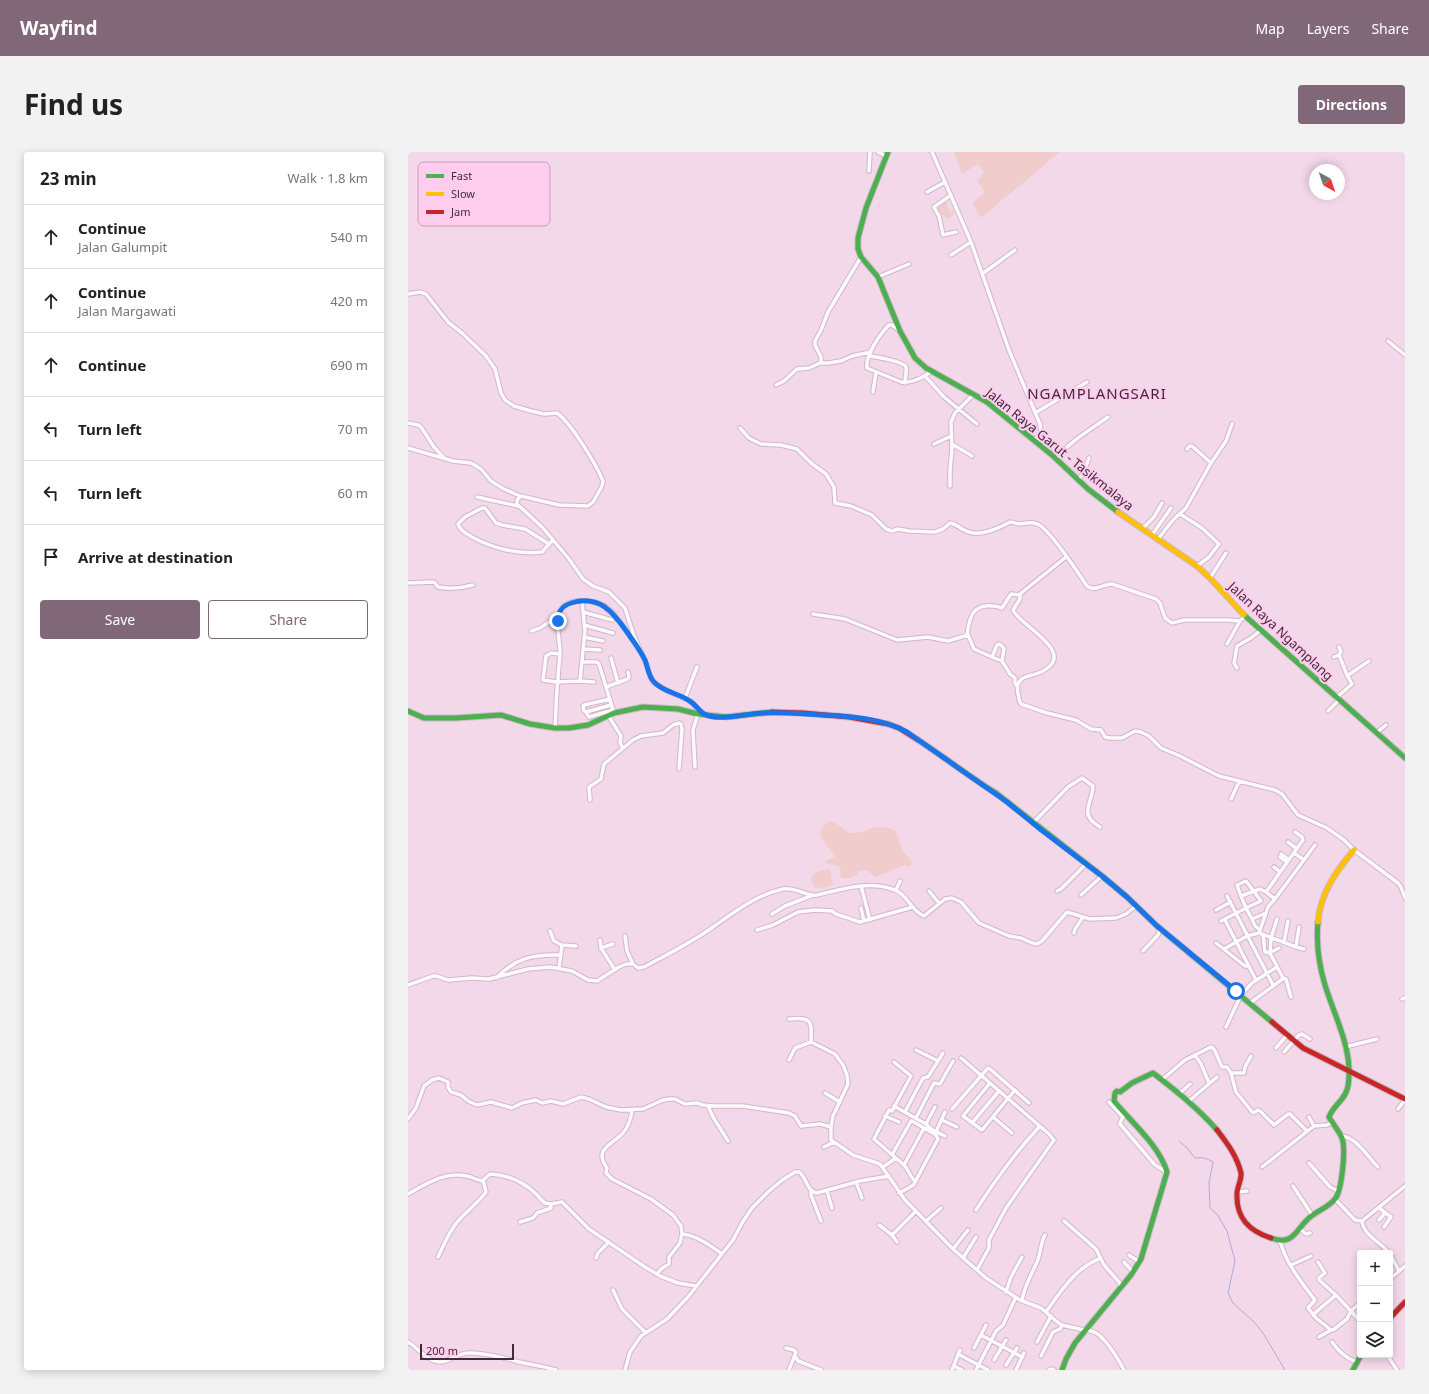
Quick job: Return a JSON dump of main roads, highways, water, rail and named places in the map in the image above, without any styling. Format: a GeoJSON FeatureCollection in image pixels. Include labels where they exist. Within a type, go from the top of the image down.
{"type":"FeatureCollection","features":[{"type":"Feature","properties":{"kind":"waterway"},"geometry":{"type":"LineString","coordinates":[[1179,1141],[1195,1158],[1204,1158],[1213,1162],[1209,1183],[1210,1208],[1217,1214],[1227,1231],[1235,1261],[1228,1293],[1233,1303],[1253,1321],[1263,1333],[1285,1370]]}},
{"type":"Feature","properties":{"kind":"district","name":"NGAMPLANGSARI"},"geometry":{"type":"Point","coordinates":[1097,393]}}]}
